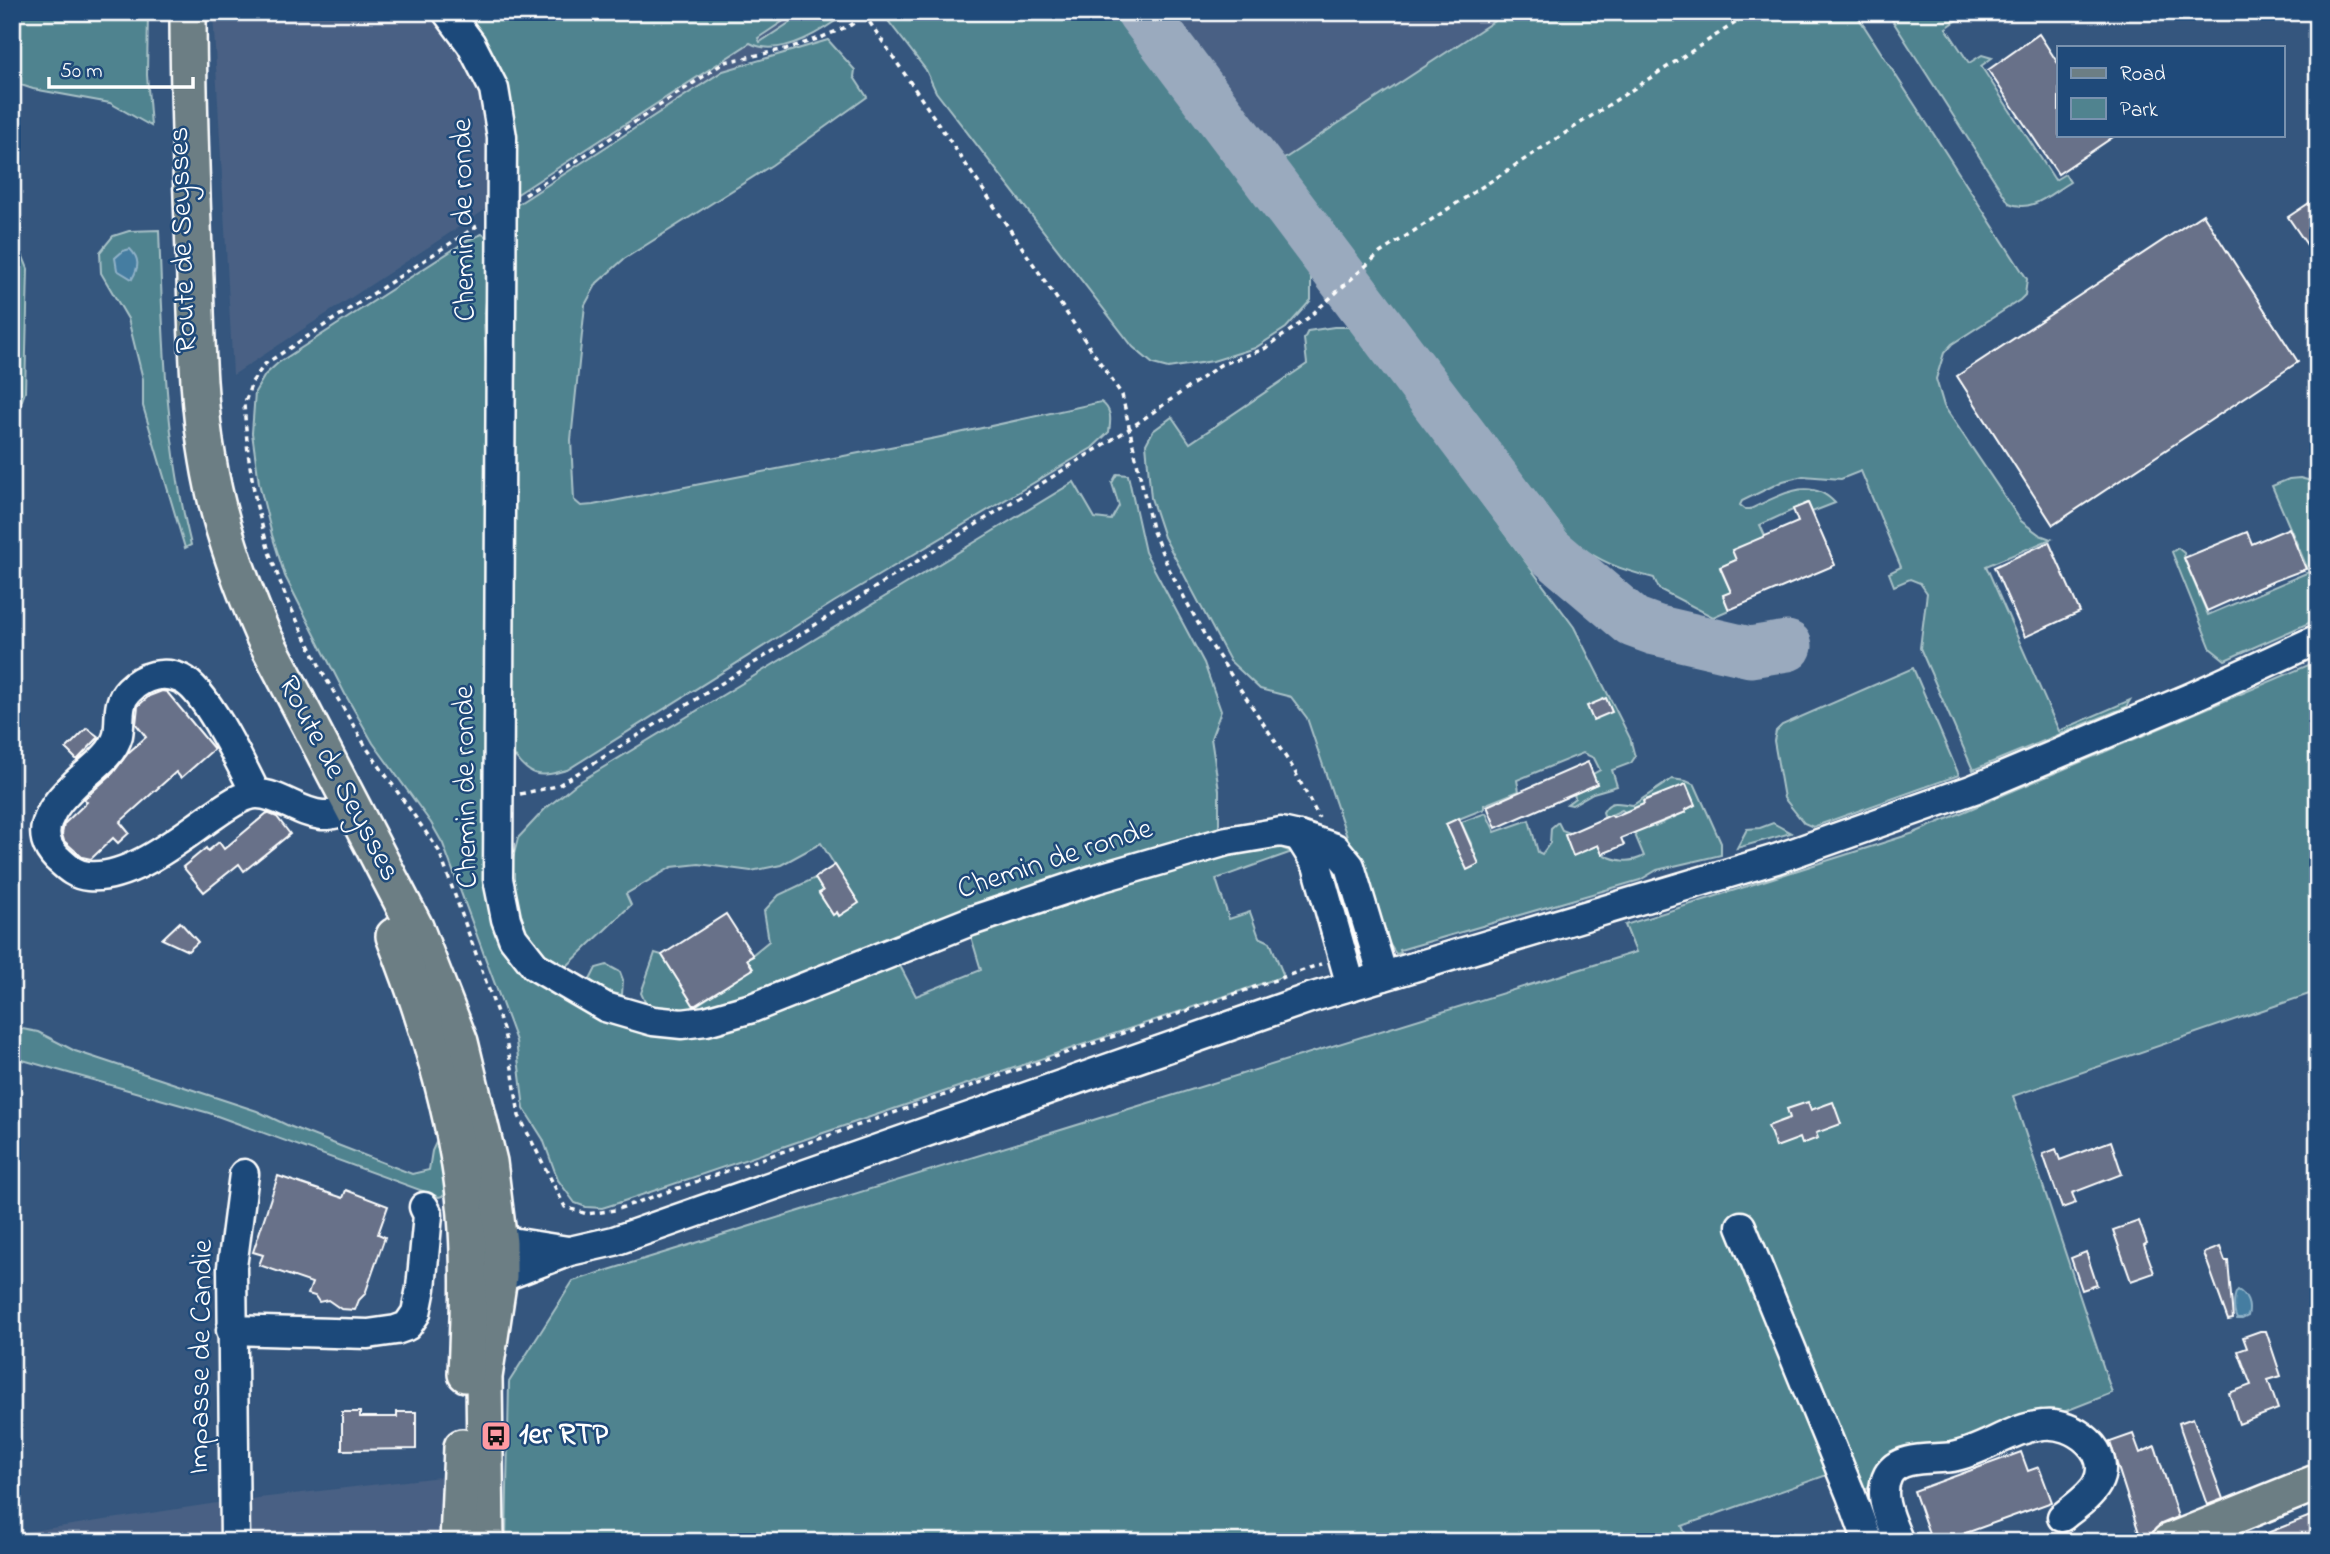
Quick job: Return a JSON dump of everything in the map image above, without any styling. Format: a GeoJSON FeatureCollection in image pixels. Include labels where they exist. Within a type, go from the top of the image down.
{"type":"FeatureCollection","features":[{"type":"Feature","properties":{"kind":"main road","name":"Route de Seysses"},"geometry":{"type":"LineString","coordinates":[[165,12],[178,104],[208,458],[217,507],[244,592],[343,811],[404,962],[443,1083],[485,1261],[458,1542]]}},
{"type":"Feature","properties":{"kind":"main road","name":"Route de Seysses"},"geometry":{"type":"LineString","coordinates":[[178,104],[188,12]]}},
{"type":"Feature","properties":{"kind":"main road","name":"Route de Seysses"},"geometry":{"type":"LineString","coordinates":[[343,811],[415,927],[460,1042],[489,1162],[484,1377],[486,1542]]}},
{"type":"Feature","properties":{"kind":"main road"},"geometry":{"type":"LineString","coordinates":[[2169,1542],[2318,1482]]}},
{"type":"Feature","properties":{"kind":"street","name":"Route de Seysses"},"geometry":{"type":"LineString","coordinates":[[176,12],[178,104]]}},
{"type":"Feature","properties":{"kind":"street","name":"Chemin de ronde"},"geometry":{"type":"LineString","coordinates":[[447,12],[471,44],[494,89],[502,137],[498,879],[506,919],[513,938],[535,966],[605,1007],[653,1021],[682,1024],[706,1021],[752,1008],[971,921],[1096,879],[1227,841],[1281,832],[1335,848]]}},
{"type":"Feature","properties":{"kind":"street"},"geometry":{"type":"LineString","coordinates":[[485,1261],[570,1251],[614,1241],[1310,998],[1776,859],[1973,789],[2190,698],[2318,639]]}},
{"type":"Feature","properties":{"kind":"street"},"geometry":{"type":"LineString","coordinates":[[256,794],[207,705],[184,679],[167,674],[153,674],[129,690],[120,707],[118,735],[110,751],[59,799],[47,820],[44,836],[52,853],[70,870],[86,876],[107,875],[146,860],[235,802],[256,794],[303,811],[324,815],[343,811]]}},
{"type":"Feature","properties":{"kind":"street"},"geometry":{"type":"LineString","coordinates":[[1299,836],[1317,865],[1352,986]]}},
{"type":"Feature","properties":{"kind":"street"},"geometry":{"type":"LineString","coordinates":[[1335,848],[1350,866],[1383,976]]}},
{"type":"Feature","properties":{"kind":"street","name":"Impasse de Candie"},"geometry":{"type":"LineString","coordinates":[[235,1542],[232,1267],[244,1174]]}},
{"type":"Feature","properties":{"kind":"street"},"geometry":{"type":"LineString","coordinates":[[231,1330],[368,1334],[407,1326],[416,1313],[421,1288],[428,1215],[424,1207]]}},
{"type":"Feature","properties":{"kind":"street"},"geometry":{"type":"LineString","coordinates":[[1741,1226],[1851,1494],[1868,1542]]}},
{"type":"Feature","properties":{"kind":"street","name":"Route de Seysses"},"geometry":{"type":"LineString","coordinates":[[476,1542],[474,1389],[485,1261]]}},
{"type":"Feature","properties":{"kind":"street"},"geometry":{"type":"LineString","coordinates":[[1899,1542],[1884,1501],[1888,1475],[1895,1467],[1907,1462],[1955,1457],[2042,1424],[2061,1427],[2082,1436],[2096,1450],[2100,1461],[2097,1485],[2062,1517]]}},
{"type":"Feature","properties":{"kind":"path"},"geometry":{"type":"LineString","coordinates":[[497,798],[557,786],[1129,429],[1220,365],[1264,349],[1308,318],[1380,253],[1752,12]]}},
{"type":"Feature","properties":{"kind":"path"},"geometry":{"type":"LineString","coordinates":[[1335,848],[1293,768],[1205,636],[1169,569],[1152,529],[1122,395],[866,13],[851,25],[820,38],[786,49],[725,62],[265,364],[252,382],[244,405],[256,503],[269,552],[287,600],[325,677],[366,747],[439,851],[503,1029],[519,1116],[565,1207],[587,1214],[615,1210],[1343,956]]}},
{"type":"Feature","properties":{"kind":"shaded area"},"geometry":{"type":"Polygon","coordinates":[[[213,12],[825,12],[712,85],[546,170],[233,375],[213,12]]]}},
{"type":"Feature","properties":{"kind":"shaded area"},"geometry":{"type":"Polygon","coordinates":[[[1115,12],[1508,12],[1245,185],[1115,12]]]}},
{"type":"Feature","properties":{"kind":"shaded area"},"geometry":{"type":"Polygon","coordinates":[[[130,249],[136,256],[137,263],[132,279],[117,270],[115,258],[130,249]]]}},
{"type":"Feature","properties":{"kind":"shaded area"},"geometry":{"type":"Polygon","coordinates":[[[2238,1290],[2249,1305],[2248,1316],[2242,1319],[2237,1319],[2235,1312],[2234,1299],[2238,1290]]]}},
{"type":"Feature","properties":{"kind":"shaded area"},"geometry":{"type":"Polygon","coordinates":[[[440,1477],[440,1542],[12,1542],[12,1534],[217,1503],[440,1477]]]}},
{"type":"Feature","properties":{"kind":"green space"},"geometry":{"type":"Polygon","coordinates":[[[12,12],[148,12],[147,75],[151,126],[110,103],[33,89],[12,82],[12,12]]]}},
{"type":"Feature","properties":{"kind":"green space"},"geometry":{"type":"Polygon","coordinates":[[[459,12],[797,12],[758,38],[760,42],[806,12],[848,12],[827,27],[788,45],[762,47],[750,43],[513,197],[459,12]]]}},
{"type":"Feature","properties":{"kind":"green space"},"geometry":{"type":"Polygon","coordinates":[[[887,12],[1115,12],[1311,272],[1311,300],[1286,328],[1255,348],[1213,361],[1168,368],[1153,364],[1133,347],[936,92],[926,70],[886,18],[887,12]]]}},
{"type":"Feature","properties":{"kind":"green space"},"geometry":{"type":"Polygon","coordinates":[[[1508,12],[1855,12],[2027,279],[2025,295],[2020,300],[1952,344],[1944,353],[1936,379],[1944,406],[2021,521],[2040,535],[2051,539],[1986,566],[2059,731],[2130,700],[2126,707],[1973,770],[1920,648],[1927,593],[1920,583],[1910,579],[1894,586],[1889,573],[1901,567],[1861,471],[1841,479],[1803,476],[1783,481],[1742,501],[1740,505],[1750,509],[1783,494],[1805,489],[1815,490],[1835,503],[1812,512],[1808,503],[1760,525],[1765,536],[1736,560],[1720,568],[1731,592],[1723,596],[1729,610],[1713,617],[1659,589],[1654,578],[1611,564],[1572,541],[1281,161],[1508,12]]]}},
{"type":"Feature","properties":{"kind":"green space"},"geometry":{"type":"Polygon","coordinates":[[[1887,12],[1969,12],[1946,28],[1969,63],[1982,55],[1992,58],[1981,66],[2055,180],[2065,174],[2070,182],[2033,204],[2017,206],[2009,203],[1887,12]]]}},
{"type":"Feature","properties":{"kind":"green space"},"geometry":{"type":"Polygon","coordinates":[[[828,40],[855,70],[854,77],[867,97],[772,165],[624,259],[597,283],[585,305],[571,440],[574,500],[581,506],[593,505],[936,438],[1101,402],[1109,411],[1109,432],[1092,448],[834,602],[567,770],[547,774],[534,773],[510,750],[512,208],[723,71],[828,40]]]}},
{"type":"Feature","properties":{"kind":"green space"},"geometry":{"type":"Polygon","coordinates":[[[159,230],[164,349],[171,428],[182,506],[191,545],[185,548],[143,406],[143,379],[128,319],[101,273],[100,252],[113,236],[129,231],[159,230]]]}},
{"type":"Feature","properties":{"kind":"green space"},"geometry":{"type":"Polygon","coordinates":[[[482,234],[492,241],[484,321],[487,384],[484,719],[490,890],[501,931],[644,1028],[899,964],[916,996],[981,970],[970,933],[1220,854],[1276,846],[1292,852],[1216,879],[1229,919],[1250,912],[1259,937],[1270,942],[1283,974],[1281,977],[618,1203],[602,1208],[575,1203],[558,1180],[543,1139],[524,1109],[516,1041],[443,844],[373,743],[285,576],[259,483],[252,433],[255,392],[265,375],[278,363],[468,240],[482,234]]]}},
{"type":"Feature","properties":{"kind":"green space"},"geometry":{"type":"Polygon","coordinates":[[[12,253],[22,254],[28,269],[25,392],[12,427],[12,253]]]}},
{"type":"Feature","properties":{"kind":"green space"},"geometry":{"type":"Polygon","coordinates":[[[1334,327],[1350,327],[1354,330],[1574,627],[1630,738],[1635,757],[1631,763],[1612,770],[1617,786],[1593,793],[1572,805],[1567,804],[1575,798],[1574,794],[1597,784],[1593,774],[1600,770],[1594,758],[1583,753],[1517,780],[1519,791],[1446,824],[1460,855],[1474,850],[1461,822],[1486,813],[1495,832],[1529,820],[1538,852],[1542,854],[1550,843],[1551,828],[1558,822],[1562,830],[1570,833],[1565,835],[1573,855],[1598,845],[1602,854],[1613,858],[1628,861],[1639,858],[1644,856],[1626,813],[1622,810],[1605,818],[1603,812],[1612,803],[1633,805],[1672,779],[1695,785],[1721,843],[1721,855],[1657,870],[1640,880],[1400,950],[1401,953],[1396,954],[1377,926],[1307,718],[1291,697],[1260,689],[1230,661],[1164,537],[1151,498],[1146,444],[1153,431],[1172,417],[1190,443],[1307,364],[1304,339],[1308,331],[1334,327]],[[1686,785],[1644,801],[1644,804],[1636,807],[1655,826],[1695,805],[1686,785]]]}},
{"type":"Feature","properties":{"kind":"green space"},"geometry":{"type":"Polygon","coordinates":[[[1117,474],[1128,475],[1145,552],[1204,663],[1221,711],[1211,738],[1219,790],[1219,831],[722,1011],[648,1009],[641,993],[655,953],[662,955],[695,1006],[753,969],[747,959],[769,941],[764,911],[779,895],[815,878],[823,891],[819,894],[833,914],[837,912],[839,915],[858,903],[821,843],[781,865],[751,871],[699,864],[672,867],[626,894],[631,905],[566,967],[557,968],[523,934],[510,870],[518,838],[545,809],[576,784],[1074,482],[1095,518],[1111,520],[1119,506],[1112,483],[1117,474]]]}},
{"type":"Feature","properties":{"kind":"green space"},"geometry":{"type":"Polygon","coordinates":[[[2300,478],[2318,486],[2318,619],[2225,660],[2211,649],[2172,552],[2178,548],[2184,553],[2208,615],[2309,572],[2272,486],[2300,478]]]}},
{"type":"Feature","properties":{"kind":"green space"},"geometry":{"type":"Polygon","coordinates":[[[2318,661],[2318,991],[2013,1096],[2112,1393],[1851,1495],[1841,1470],[1682,1526],[1689,1542],[506,1542],[509,1382],[573,1281],[1636,952],[1625,925],[1914,833],[2318,661]]]}},
{"type":"Feature","properties":{"kind":"green space"},"geometry":{"type":"Polygon","coordinates":[[[1913,668],[1959,775],[1813,827],[1804,823],[1784,798],[1774,741],[1776,731],[1782,725],[1913,668]]]}},
{"type":"Feature","properties":{"kind":"green space"},"geometry":{"type":"Polygon","coordinates":[[[1773,823],[1791,833],[1737,848],[1747,829],[1773,823]]]}},
{"type":"Feature","properties":{"kind":"green space"},"geometry":{"type":"Polygon","coordinates":[[[607,965],[620,972],[623,980],[622,995],[600,989],[590,980],[596,968],[607,965]]]}},
{"type":"Feature","properties":{"kind":"green space"},"geometry":{"type":"Polygon","coordinates":[[[12,1027],[38,1032],[75,1051],[257,1111],[412,1174],[429,1170],[432,1151],[439,1136],[449,1194],[439,1197],[209,1113],[12,1057],[12,1027]]]}},
{"type":"Feature","properties":{"kind":"building"},"geometry":{"type":"Polygon","coordinates":[[[2039,34],[2057,62],[2057,136],[2115,136],[2058,174],[1988,70],[2039,34]]]}},
{"type":"Feature","properties":{"kind":"building"},"geometry":{"type":"Polygon","coordinates":[[[2318,197],[2318,261],[2288,217],[2318,197]]]}},
{"type":"Feature","properties":{"kind":"building"},"geometry":{"type":"Polygon","coordinates":[[[2203,214],[2298,362],[2053,525],[1957,376],[2203,214]]]}},
{"type":"Feature","properties":{"kind":"building"},"geometry":{"type":"Polygon","coordinates":[[[1808,503],[1835,565],[1729,610],[1723,595],[1731,592],[1720,567],[1736,560],[1732,550],[1798,522],[1793,509],[1808,503]]]}},
{"type":"Feature","properties":{"kind":"building"},"geometry":{"type":"Polygon","coordinates":[[[2289,528],[2306,569],[2207,611],[2184,558],[2247,532],[2252,544],[2289,528]]]}},
{"type":"Feature","properties":{"kind":"building"},"geometry":{"type":"Polygon","coordinates":[[[2049,542],[2080,612],[2025,637],[1994,567],[2049,542]]]}},
{"type":"Feature","properties":{"kind":"building"},"geometry":{"type":"Polygon","coordinates":[[[167,692],[214,749],[181,778],[176,772],[120,822],[129,833],[118,843],[113,838],[91,859],[82,857],[64,841],[64,824],[87,802],[84,799],[113,773],[129,752],[146,737],[136,724],[138,706],[149,696],[167,692]]]}},
{"type":"Feature","properties":{"kind":"building"},"geometry":{"type":"Polygon","coordinates":[[[1606,698],[1612,712],[1593,720],[1587,706],[1606,698]]]}},
{"type":"Feature","properties":{"kind":"building"},"geometry":{"type":"Polygon","coordinates":[[[87,728],[99,737],[77,760],[66,749],[87,728]]]}},
{"type":"Feature","properties":{"kind":"building"},"geometry":{"type":"Polygon","coordinates":[[[1588,762],[1597,784],[1496,828],[1487,806],[1588,762]]]}},
{"type":"Feature","properties":{"kind":"building"},"geometry":{"type":"Polygon","coordinates":[[[1686,784],[1695,805],[1685,810],[1686,812],[1621,838],[1624,845],[1602,854],[1598,845],[1573,856],[1565,835],[1644,804],[1643,801],[1686,784]]]}},
{"type":"Feature","properties":{"kind":"building"},"geometry":{"type":"Polygon","coordinates":[[[267,813],[277,817],[290,834],[244,871],[239,864],[204,892],[183,867],[206,848],[208,851],[219,842],[224,849],[267,813]]]}},
{"type":"Feature","properties":{"kind":"building"},"geometry":{"type":"Polygon","coordinates":[[[1459,818],[1479,864],[1467,870],[1446,824],[1459,818]]]}},
{"type":"Feature","properties":{"kind":"building"},"geometry":{"type":"Polygon","coordinates":[[[835,865],[859,903],[839,916],[837,912],[833,915],[819,893],[823,891],[815,878],[835,865]]]}},
{"type":"Feature","properties":{"kind":"building"},"geometry":{"type":"Polygon","coordinates":[[[726,914],[753,956],[747,959],[753,969],[694,1006],[662,955],[726,914]]]}},
{"type":"Feature","properties":{"kind":"building"},"geometry":{"type":"Polygon","coordinates":[[[180,922],[198,942],[188,951],[162,939],[180,922]]]}},
{"type":"Feature","properties":{"kind":"building"},"geometry":{"type":"Polygon","coordinates":[[[1808,1102],[1811,1110],[1833,1102],[1841,1124],[1816,1133],[1818,1138],[1802,1144],[1800,1138],[1776,1147],[1768,1126],[1790,1118],[1787,1109],[1808,1102]]]}},
{"type":"Feature","properties":{"kind":"building"},"geometry":{"type":"Polygon","coordinates":[[[2111,1141],[2122,1174],[2072,1193],[2076,1203],[2062,1208],[2043,1154],[2056,1149],[2060,1160],[2111,1141]]]}},
{"type":"Feature","properties":{"kind":"building"},"geometry":{"type":"Polygon","coordinates":[[[278,1176],[343,1198],[346,1190],[388,1206],[378,1234],[385,1237],[365,1294],[355,1310],[341,1309],[328,1300],[319,1302],[315,1296],[308,1294],[312,1283],[259,1265],[263,1255],[253,1252],[278,1176]]]}},
{"type":"Feature","properties":{"kind":"building"},"geometry":{"type":"Polygon","coordinates":[[[2139,1221],[2154,1273],[2131,1281],[2113,1230],[2139,1221]]]}},
{"type":"Feature","properties":{"kind":"building"},"geometry":{"type":"Polygon","coordinates":[[[2220,1247],[2225,1261],[2228,1261],[2233,1319],[2228,1320],[2204,1253],[2220,1247]]]}},
{"type":"Feature","properties":{"kind":"building"},"geometry":{"type":"Polygon","coordinates":[[[2086,1252],[2097,1285],[2082,1290],[2071,1258],[2086,1252]]]}},
{"type":"Feature","properties":{"kind":"building"},"geometry":{"type":"Polygon","coordinates":[[[2266,1331],[2281,1376],[2268,1380],[2278,1409],[2239,1424],[2229,1393],[2251,1385],[2238,1351],[2247,1348],[2243,1337],[2266,1331]]]}},
{"type":"Feature","properties":{"kind":"building"},"geometry":{"type":"Polygon","coordinates":[[[342,1412],[360,1412],[360,1417],[397,1417],[397,1412],[416,1412],[416,1449],[342,1450],[342,1412]]]}},
{"type":"Feature","properties":{"kind":"building"},"geometry":{"type":"Polygon","coordinates":[[[2193,1418],[2223,1499],[2207,1505],[2179,1423],[2193,1418]]]}},
{"type":"Feature","properties":{"kind":"building"},"geometry":{"type":"Polygon","coordinates":[[[2133,1434],[2140,1453],[2155,1446],[2178,1517],[2161,1524],[2141,1539],[2110,1442],[2133,1434]]]}},
{"type":"Feature","properties":{"kind":"building"},"geometry":{"type":"Polygon","coordinates":[[[2021,1452],[2028,1471],[2039,1467],[2052,1502],[1941,1542],[1932,1542],[1914,1491],[2021,1452]]]}},
{"type":"Feature","properties":{"kind":"building"},"geometry":{"type":"Polygon","coordinates":[[[2318,1513],[2318,1542],[2247,1542],[2247,1541],[2318,1513]]]}},
{"type":"Feature","properties":{"kind":"taxiway"},"geometry":{"type":"LineString","coordinates":[[1142,12],[1548,550],[1633,622],[1655,630],[1750,652],[1787,646]]}},
{"type":"Feature","properties":{"kind":"place","name":"1er RTP"},"geometry":{"type":"Point","coordinates":[496,1436]}}]}
